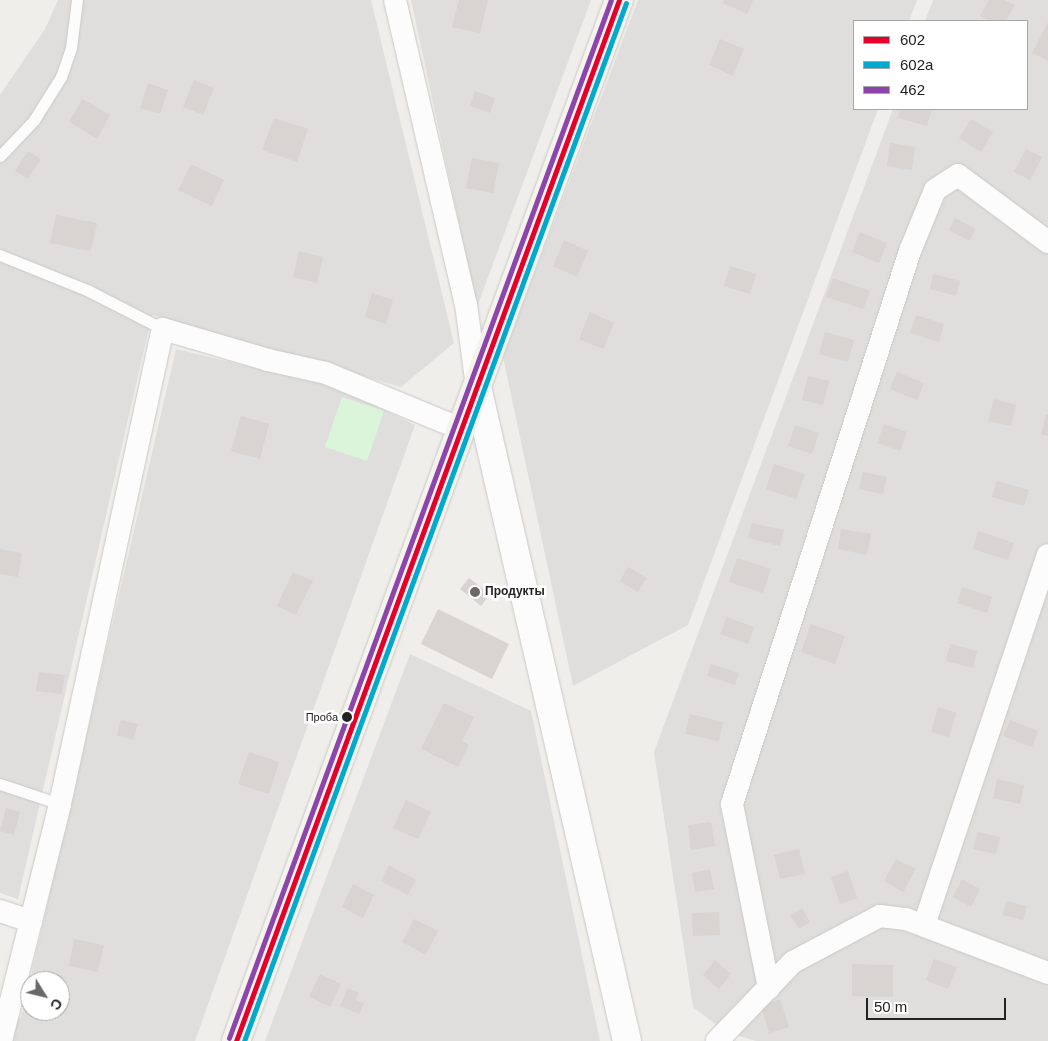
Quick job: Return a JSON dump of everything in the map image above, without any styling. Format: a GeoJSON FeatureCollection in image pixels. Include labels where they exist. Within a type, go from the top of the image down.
{"type":"FeatureCollection","features":[{"type":"Feature","properties":{"kind":"main road"},"geometry":{"type":"LineString","coordinates":[[236,1041],[619,0]]}},
{"type":"Feature","properties":{"kind":"street"},"geometry":{"type":"LineString","coordinates":[[395,0],[466,304],[478,387],[627,1041]]}},
{"type":"Feature","properties":{"kind":"street"},"geometry":{"type":"LineString","coordinates":[[769,988],[732,804],[910,251],[935,190],[958,175],[1048,242]]}},
{"type":"Feature","properties":{"kind":"street"},"geometry":{"type":"LineString","coordinates":[[1,1041],[60,804],[164,329],[268,360],[326,373],[462,428]]}},
{"type":"Feature","properties":{"kind":"street"},"geometry":{"type":"LineString","coordinates":[[924,925],[1048,555]]}},
{"type":"Feature","properties":{"kind":"street"},"geometry":{"type":"LineString","coordinates":[[0,911],[31,921]]}},
{"type":"Feature","properties":{"kind":"street"},"geometry":{"type":"LineString","coordinates":[[717,1041],[793,962],[880,916],[906,919],[924,925],[1048,973]]}},
{"type":"Feature","properties":{"kind":"lane"},"geometry":{"type":"LineString","coordinates":[[0,156],[34,120],[61,77],[71,48],[76,0]]}},
{"type":"Feature","properties":{"kind":"lane"},"geometry":{"type":"LineString","coordinates":[[0,255],[89,290],[164,329]]}},
{"type":"Feature","properties":{"kind":"lane"},"geometry":{"type":"LineString","coordinates":[[0,784],[60,804]]}},
{"type":"Feature","properties":{"kind":"shaded area"},"geometry":{"type":"Polygon","coordinates":[[[58,0],[371,0],[454,343],[401,387],[152,315],[18,899],[0,893],[0,95],[45,29],[58,0]]]}},
{"type":"Feature","properties":{"kind":"shaded area"},"geometry":{"type":"Polygon","coordinates":[[[411,0],[591,0],[477,307],[411,0]]]}},
{"type":"Feature","properties":{"kind":"shaded area"},"geometry":{"type":"Polygon","coordinates":[[[638,0],[917,0],[909,20],[853,20],[853,110],[878,110],[688,625],[573,686],[503,357],[638,0]]]}},
{"type":"Feature","properties":{"kind":"shaded area"},"geometry":{"type":"Polygon","coordinates":[[[933,0],[1048,0],[1048,1041],[756,1041],[726,1032],[693,1007],[654,752],[893,110],[1028,110],[1028,20],[925,20],[933,0]]]}},
{"type":"Feature","properties":{"kind":"shaded area"},"geometry":{"type":"Polygon","coordinates":[[[176,349],[338,388],[415,425],[195,1041],[0,1041],[0,1013],[20,1018],[20,1021],[70,1021],[70,971],[32,971],[176,349]]]}},
{"type":"Feature","properties":{"kind":"shaded area"},"geometry":{"type":"Polygon","coordinates":[[[410,654],[531,711],[600,1041],[265,1041],[410,654]]]}},
{"type":"Feature","properties":{"kind":"green space"},"geometry":{"type":"Polygon","coordinates":[[[342,397],[384,411],[367,461],[325,447],[342,397]]]}},
{"type":"Feature","properties":{"kind":"building"},"geometry":{"type":"Polygon","coordinates":[[[459,0],[488,0],[480,33],[452,27],[459,0]]]}},
{"type":"Feature","properties":{"kind":"building"},"geometry":{"type":"Polygon","coordinates":[[[724,0],[753,0],[747,14],[723,3],[724,0]]]}},
{"type":"Feature","properties":{"kind":"building"},"geometry":{"type":"Polygon","coordinates":[[[989,0],[1004,0],[1015,5],[1007,20],[988,20],[980,16],[989,0]]]}},
{"type":"Feature","properties":{"kind":"building"},"geometry":{"type":"Polygon","coordinates":[[[1048,22],[1048,61],[1032,53],[1048,22]]]}},
{"type":"Feature","properties":{"kind":"building"},"geometry":{"type":"Polygon","coordinates":[[[720,39],[744,49],[733,76],[709,65],[720,39]]]}},
{"type":"Feature","properties":{"kind":"building"},"geometry":{"type":"Polygon","coordinates":[[[194,80],[214,88],[203,115],[183,107],[194,80]]]}},
{"type":"Feature","properties":{"kind":"building"},"geometry":{"type":"Polygon","coordinates":[[[148,83],[168,90],[160,114],[140,108],[148,83]]]}},
{"type":"Feature","properties":{"kind":"building"},"geometry":{"type":"Polygon","coordinates":[[[475,91],[495,98],[490,113],[470,106],[475,91]]]}},
{"type":"Feature","properties":{"kind":"building"},"geometry":{"type":"Polygon","coordinates":[[[82,99],[110,115],[97,139],[69,122],[82,99]]]}},
{"type":"Feature","properties":{"kind":"building"},"geometry":{"type":"Polygon","coordinates":[[[900,110],[932,110],[927,126],[898,118],[900,110]]]}},
{"type":"Feature","properties":{"kind":"building"},"geometry":{"type":"Polygon","coordinates":[[[274,118],[308,129],[297,162],[262,150],[274,118]]]}},
{"type":"Feature","properties":{"kind":"building"},"geometry":{"type":"Polygon","coordinates":[[[971,119],[993,132],[981,152],[959,138],[971,119]]]}},
{"type":"Feature","properties":{"kind":"building"},"geometry":{"type":"Polygon","coordinates":[[[890,143],[915,147],[912,170],[887,166],[890,143]]]}},
{"type":"Feature","properties":{"kind":"building"},"geometry":{"type":"Polygon","coordinates":[[[1026,149],[1042,157],[1030,180],[1014,172],[1026,149]]]}},
{"type":"Feature","properties":{"kind":"building"},"geometry":{"type":"Polygon","coordinates":[[[28,151],[41,159],[28,179],[15,171],[28,151]]]}},
{"type":"Feature","properties":{"kind":"building"},"geometry":{"type":"Polygon","coordinates":[[[472,158],[499,163],[493,193],[466,188],[472,158]]]}},
{"type":"Feature","properties":{"kind":"building"},"geometry":{"type":"Polygon","coordinates":[[[191,164],[224,180],[212,206],[178,190],[191,164]]]}},
{"type":"Feature","properties":{"kind":"building"},"geometry":{"type":"Polygon","coordinates":[[[56,215],[97,223],[91,251],[50,243],[56,215]]]}},
{"type":"Feature","properties":{"kind":"building"},"geometry":{"type":"Polygon","coordinates":[[[955,218],[976,229],[969,241],[949,230],[955,218]]]}},
{"type":"Feature","properties":{"kind":"building"},"geometry":{"type":"Polygon","coordinates":[[[860,232],[887,243],[879,263],[852,252],[860,232]]]}},
{"type":"Feature","properties":{"kind":"building"},"geometry":{"type":"Polygon","coordinates":[[[564,240],[588,251],[577,277],[553,266],[564,240]]]}},
{"type":"Feature","properties":{"kind":"building"},"geometry":{"type":"Polygon","coordinates":[[[299,251],[323,257],[317,283],[293,277],[299,251]]]}},
{"type":"Feature","properties":{"kind":"building"},"geometry":{"type":"Polygon","coordinates":[[[730,266],[756,274],[750,294],[724,286],[730,266]]]}},
{"type":"Feature","properties":{"kind":"building"},"geometry":{"type":"Polygon","coordinates":[[[933,274],[960,281],[956,296],[930,289],[933,274]]]}},
{"type":"Feature","properties":{"kind":"building"},"geometry":{"type":"Polygon","coordinates":[[[833,278],[870,291],[863,309],[826,297],[833,278]]]}},
{"type":"Feature","properties":{"kind":"building"},"geometry":{"type":"Polygon","coordinates":[[[372,293],[393,300],[386,324],[365,317],[372,293]]]}},
{"type":"Feature","properties":{"kind":"building"},"geometry":{"type":"Polygon","coordinates":[[[590,312],[614,323],[603,349],[579,339],[590,312]]]}},
{"type":"Feature","properties":{"kind":"building"},"geometry":{"type":"Polygon","coordinates":[[[916,315],[944,324],[939,342],[910,333],[916,315]]]}},
{"type":"Feature","properties":{"kind":"building"},"geometry":{"type":"Polygon","coordinates":[[[825,332],[854,340],[848,362],[819,354],[825,332]]]}},
{"type":"Feature","properties":{"kind":"building"},"geometry":{"type":"Polygon","coordinates":[[[897,372],[924,383],[917,400],[890,389],[897,372]]]}},
{"type":"Feature","properties":{"kind":"building"},"geometry":{"type":"Polygon","coordinates":[[[808,376],[829,381],[823,405],[802,400],[808,376]]]}},
{"type":"Feature","properties":{"kind":"building"},"geometry":{"type":"Polygon","coordinates":[[[994,399],[1016,405],[1011,426],[988,421],[994,399]]]}},
{"type":"Feature","properties":{"kind":"building"},"geometry":{"type":"Polygon","coordinates":[[[1046,415],[1048,415],[1048,436],[1041,434],[1046,415]]]}},
{"type":"Feature","properties":{"kind":"building"},"geometry":{"type":"Polygon","coordinates":[[[241,416],[269,424],[260,459],[231,451],[241,416]]]}},
{"type":"Feature","properties":{"kind":"building"},"geometry":{"type":"Polygon","coordinates":[[[884,424],[907,432],[900,451],[877,443],[884,424]]]}},
{"type":"Feature","properties":{"kind":"building"},"geometry":{"type":"Polygon","coordinates":[[[795,425],[819,433],[812,454],[788,446],[795,425]]]}},
{"type":"Feature","properties":{"kind":"building"},"geometry":{"type":"Polygon","coordinates":[[[774,464],[805,474],[796,499],[766,489],[774,464]]]}},
{"type":"Feature","properties":{"kind":"building"},"geometry":{"type":"Polygon","coordinates":[[[863,472],[887,477],[883,494],[859,489],[863,472]]]}},
{"type":"Feature","properties":{"kind":"building"},"geometry":{"type":"Polygon","coordinates":[[[997,481],[1029,490],[1024,506],[992,497],[997,481]]]}},
{"type":"Feature","properties":{"kind":"building"},"geometry":{"type":"Polygon","coordinates":[[[752,523],[784,530],[780,546],[748,538],[752,523]]]}},
{"type":"Feature","properties":{"kind":"building"},"geometry":{"type":"Polygon","coordinates":[[[841,529],[871,534],[867,555],[838,549],[841,529]]]}},
{"type":"Feature","properties":{"kind":"building"},"geometry":{"type":"Polygon","coordinates":[[[978,531],[1014,543],[1008,560],[973,549],[978,531]]]}},
{"type":"Feature","properties":{"kind":"building"},"geometry":{"type":"Polygon","coordinates":[[[0,549],[22,553],[18,577],[0,574],[0,549]]]}},
{"type":"Feature","properties":{"kind":"building"},"geometry":{"type":"Polygon","coordinates":[[[737,558],[771,569],[763,593],[729,582],[737,558]]]}},
{"type":"Feature","properties":{"kind":"building"},"geometry":{"type":"Polygon","coordinates":[[[628,567],[647,578],[638,592],[620,581],[628,567]]]}},
{"type":"Feature","properties":{"kind":"building"},"geometry":{"type":"Polygon","coordinates":[[[293,572],[313,581],[296,615],[277,606],[293,572]]]}},
{"type":"Feature","properties":{"kind":"building","name":"Продукты"},"geometry":{"type":"Polygon","coordinates":[[[469,578],[490,594],[481,606],[460,589],[469,578]]]}},
{"type":"Feature","properties":{"kind":"building"},"geometry":{"type":"Polygon","coordinates":[[[962,587],[992,597],[987,613],[957,603],[962,587]]]}},
{"type":"Feature","properties":{"kind":"building"},"geometry":{"type":"Polygon","coordinates":[[[438,609],[509,644],[492,679],[421,644],[438,609]]]}},
{"type":"Feature","properties":{"kind":"building"},"geometry":{"type":"Polygon","coordinates":[[[727,617],[754,627],[748,644],[720,634],[727,617]]]}},
{"type":"Feature","properties":{"kind":"building"},"geometry":{"type":"Polygon","coordinates":[[[811,624],[845,636],[835,664],[801,652],[811,624]]]}},
{"type":"Feature","properties":{"kind":"building"},"geometry":{"type":"Polygon","coordinates":[[[950,644],[977,651],[973,668],[946,661],[950,644]]]}},
{"type":"Feature","properties":{"kind":"building"},"geometry":{"type":"Polygon","coordinates":[[[711,664],[739,673],[735,685],[707,676],[711,664]]]}},
{"type":"Feature","properties":{"kind":"building"},"geometry":{"type":"Polygon","coordinates":[[[39,672],[65,675],[62,694],[36,691],[39,672]]]}},
{"type":"Feature","properties":{"kind":"building"},"geometry":{"type":"Polygon","coordinates":[[[444,703],[474,717],[462,741],[469,745],[458,767],[421,749],[444,703]]]}},
{"type":"Feature","properties":{"kind":"building"},"geometry":{"type":"Polygon","coordinates":[[[938,707],[956,713],[949,737],[931,732],[938,707]]]}},
{"type":"Feature","properties":{"kind":"building"},"geometry":{"type":"Polygon","coordinates":[[[690,714],[723,722],[719,741],[685,734],[690,714]]]}},
{"type":"Feature","properties":{"kind":"building"},"geometry":{"type":"Polygon","coordinates":[[[121,720],[138,724],[133,740],[117,735],[121,720]]]}},
{"type":"Feature","properties":{"kind":"building"},"geometry":{"type":"Polygon","coordinates":[[[1010,720],[1038,731],[1032,747],[1003,736],[1010,720]]]}},
{"type":"Feature","properties":{"kind":"building"},"geometry":{"type":"Polygon","coordinates":[[[249,752],[279,762],[269,794],[238,784],[249,752]]]}},
{"type":"Feature","properties":{"kind":"building"},"geometry":{"type":"Polygon","coordinates":[[[997,779],[1024,785],[1020,804],[993,798],[997,779]]]}},
{"type":"Feature","properties":{"kind":"building"},"geometry":{"type":"Polygon","coordinates":[[[406,800],[431,812],[418,839],[393,828],[406,800]]]}},
{"type":"Feature","properties":{"kind":"building"},"geometry":{"type":"Polygon","coordinates":[[[6,808],[20,812],[14,835],[0,831],[6,808]]]}},
{"type":"Feature","properties":{"kind":"building"},"geometry":{"type":"Polygon","coordinates":[[[711,822],[715,846],[691,850],[688,825],[711,822]]]}},
{"type":"Feature","properties":{"kind":"building"},"geometry":{"type":"Polygon","coordinates":[[[978,832],[1000,837],[996,854],[973,849],[978,832]]]}},
{"type":"Feature","properties":{"kind":"building"},"geometry":{"type":"Polygon","coordinates":[[[799,849],[805,874],[780,879],[774,855],[799,849]]]}},
{"type":"Feature","properties":{"kind":"building"},"geometry":{"type":"Polygon","coordinates":[[[896,859],[916,869],[903,892],[884,881],[896,859]]]}},
{"type":"Feature","properties":{"kind":"building"},"geometry":{"type":"Polygon","coordinates":[[[389,865],[416,880],[408,895],[381,881],[389,865]]]}},
{"type":"Feature","properties":{"kind":"building"},"geometry":{"type":"Polygon","coordinates":[[[710,869],[714,889],[695,892],[692,873],[710,869]]]}},
{"type":"Feature","properties":{"kind":"building"},"geometry":{"type":"Polygon","coordinates":[[[848,871],[857,898],[840,904],[831,877],[848,871]]]}},
{"type":"Feature","properties":{"kind":"building"},"geometry":{"type":"Polygon","coordinates":[[[962,879],[980,889],[971,907],[953,897],[962,879]]]}},
{"type":"Feature","properties":{"kind":"building"},"geometry":{"type":"Polygon","coordinates":[[[353,884],[374,895],[363,918],[342,907],[353,884]]]}},
{"type":"Feature","properties":{"kind":"building"},"geometry":{"type":"Polygon","coordinates":[[[1006,901],[1027,906],[1023,920],[1003,915],[1006,901]]]}},
{"type":"Feature","properties":{"kind":"building"},"geometry":{"type":"Polygon","coordinates":[[[802,908],[810,922],[799,929],[790,915],[802,908]]]}},
{"type":"Feature","properties":{"kind":"building"},"geometry":{"type":"Polygon","coordinates":[[[719,912],[720,935],[693,936],[692,913],[719,912]]]}},
{"type":"Feature","properties":{"kind":"building"},"geometry":{"type":"Polygon","coordinates":[[[414,919],[438,931],[426,955],[402,942],[414,919]]]}},
{"type":"Feature","properties":{"kind":"building"},"geometry":{"type":"Polygon","coordinates":[[[74,939],[104,945],[98,972],[69,966],[74,939]]]}},
{"type":"Feature","properties":{"kind":"building"},"geometry":{"type":"Polygon","coordinates":[[[934,959],[957,967],[948,989],[926,980],[934,959]]]}},
{"type":"Feature","properties":{"kind":"building"},"geometry":{"type":"Polygon","coordinates":[[[715,960],[731,974],[719,989],[703,975],[715,960]]]}},
{"type":"Feature","properties":{"kind":"building"},"geometry":{"type":"Polygon","coordinates":[[[852,964],[893,965],[893,997],[852,996],[852,964]]]}},
{"type":"Feature","properties":{"kind":"building"},"geometry":{"type":"Polygon","coordinates":[[[320,974],[341,984],[330,1007],[309,997],[320,974]]]}},
{"type":"Feature","properties":{"kind":"building"},"geometry":{"type":"Polygon","coordinates":[[[348,988],[359,993],[356,1000],[364,1003],[359,1014],[340,1006],[348,988]]]}},
{"type":"Feature","properties":{"kind":"building"},"geometry":{"type":"Polygon","coordinates":[[[780,999],[789,1027],[769,1033],[761,1005],[780,999]]]}},
{"type":"Feature","properties":{"kind":"transit line","name":"462"},"geometry":{"type":"LineString","coordinates":[[229,1038],[611,0]]}},
{"type":"Feature","properties":{"kind":"transit line","name":"602"},"geometry":{"type":"LineString","coordinates":[[236,1041],[619,0]]}},
{"type":"Feature","properties":{"kind":"transit line","name":"602а"},"geometry":{"type":"LineString","coordinates":[[244,1041],[626,3]]}},
{"type":"Feature","properties":{"kind":"place","name":"Продукты"},"geometry":{"type":"Point","coordinates":[475,592]}},
{"type":"Feature","properties":{"kind":"place","name":"Проба"},"geometry":{"type":"Point","coordinates":[347,717]}}]}
